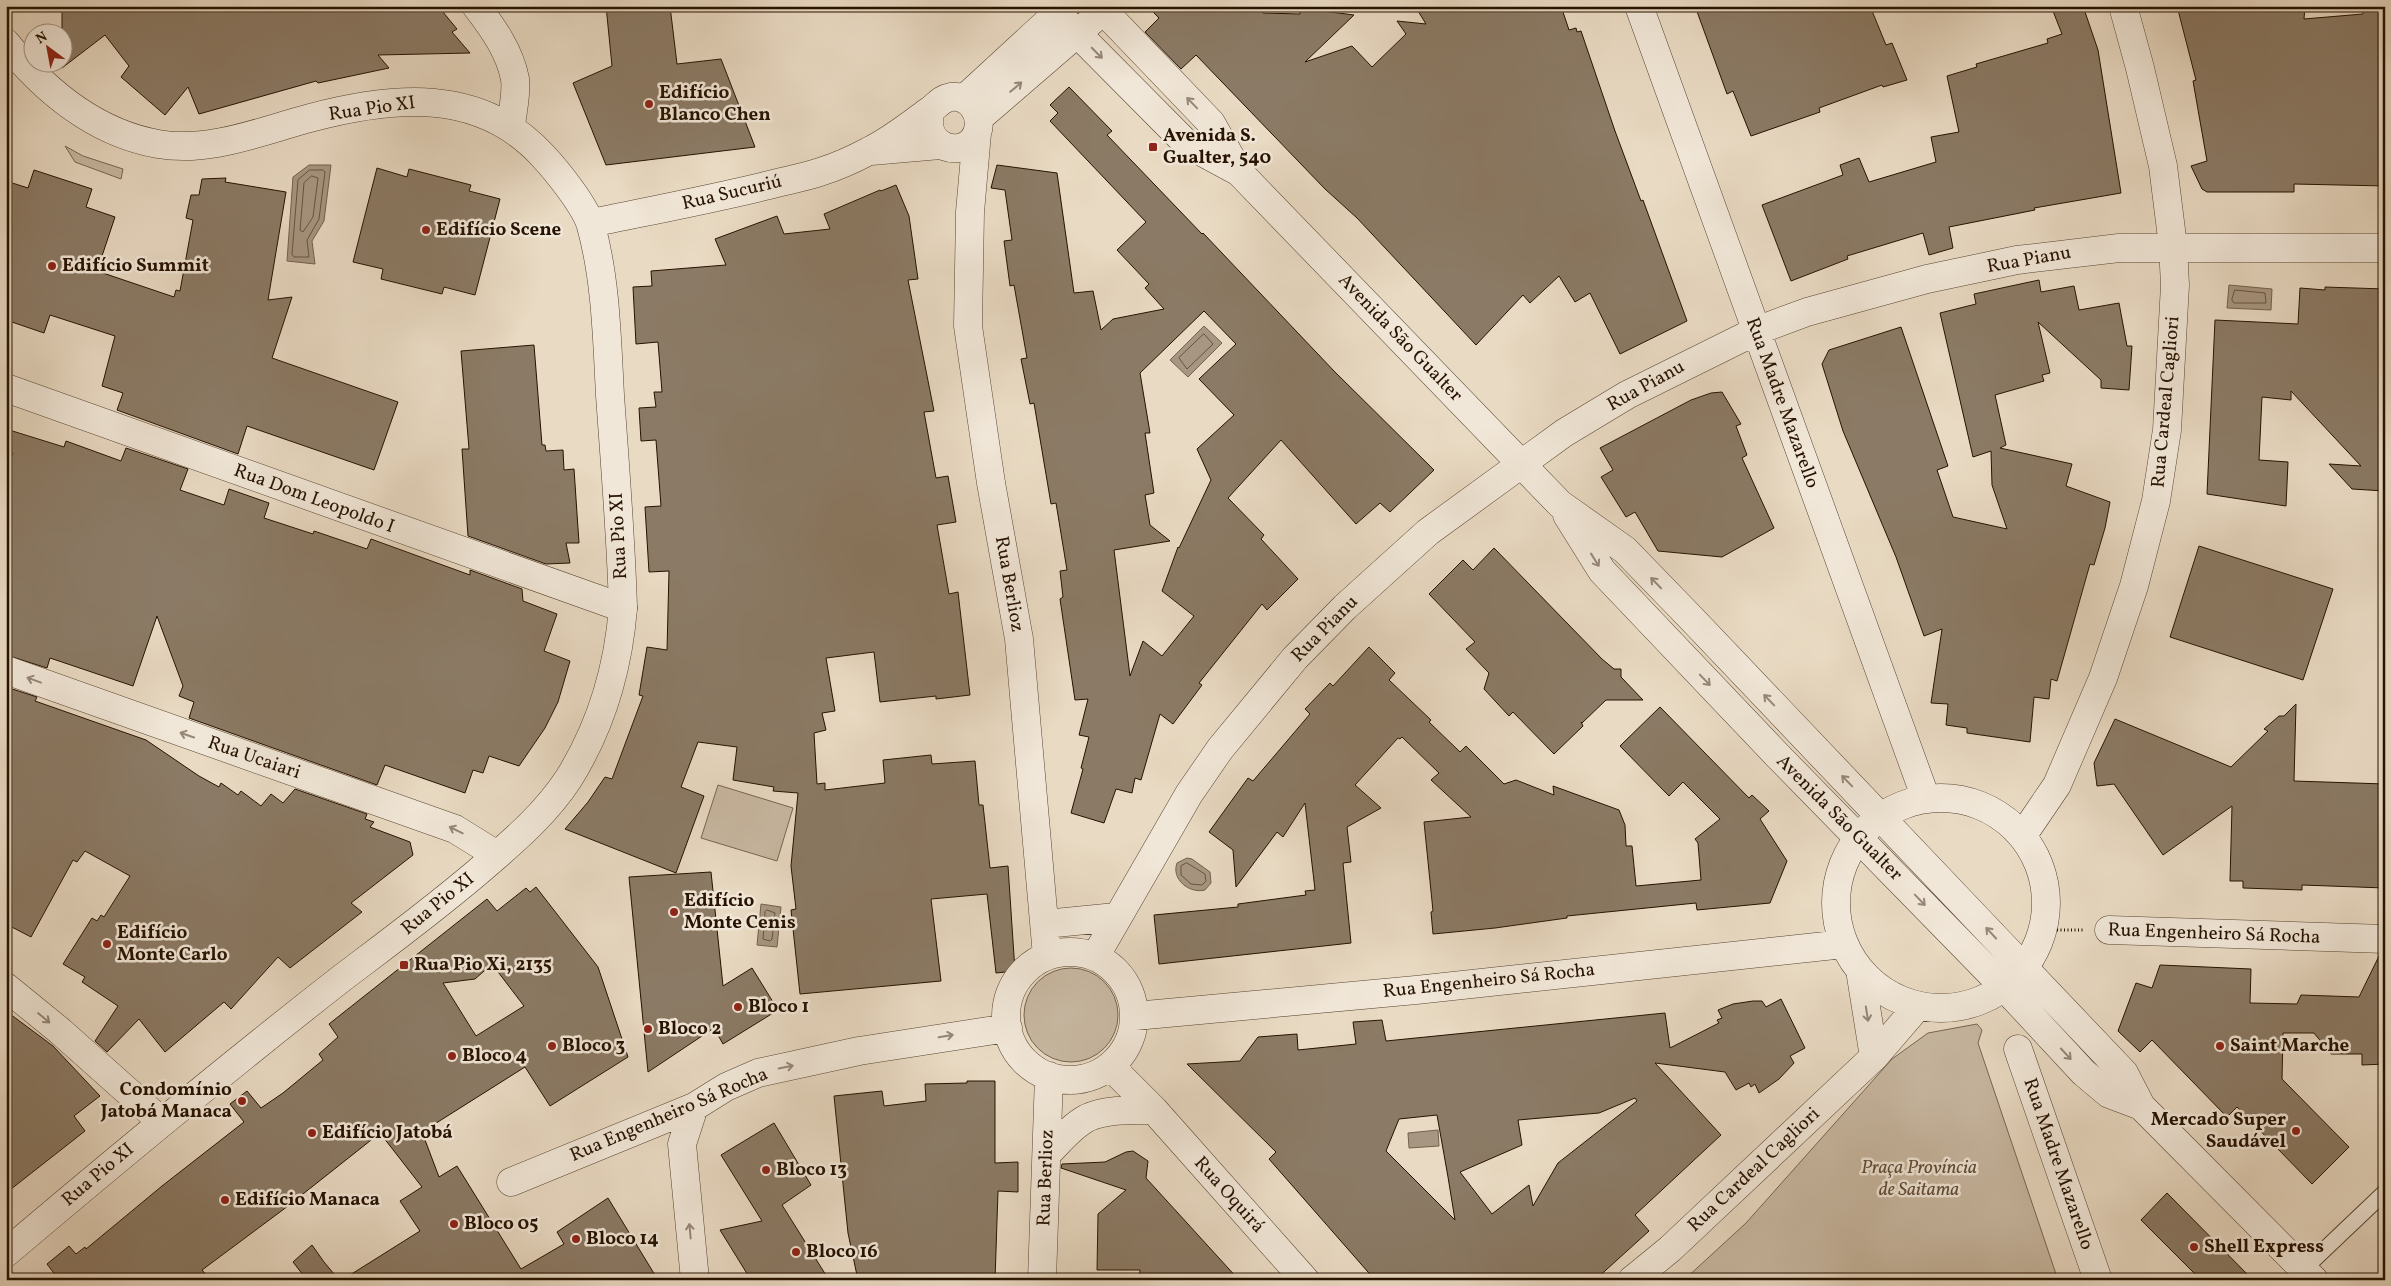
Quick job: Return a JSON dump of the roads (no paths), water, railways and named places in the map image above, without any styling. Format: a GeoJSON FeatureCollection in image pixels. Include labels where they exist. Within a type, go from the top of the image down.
{"type":"FeatureCollection","features":[{"type":"Feature","properties":{"kind":"street"},"geometry":{"type":"LineString","coordinates":[[476,6],[508,56],[515,80],[511,127]]}},
{"type":"Feature","properties":{"kind":"street","name":"Rua Madre Mazarello"},"geometry":{"type":"LineString","coordinates":[[1639,6],[1926,799]]}},
{"type":"Feature","properties":{"kind":"street","name":"Rua Cardeal Cagliori"},"geometry":{"type":"LineString","coordinates":[[2024,835],[2057,785],[2103,678],[2134,586],[2156,501],[2167,430],[2175,285],[2174,246],[2163,166],[2123,6]]}},
{"type":"Feature","properties":{"kind":"street"},"geometry":{"type":"LineString","coordinates":[[973,117],[1078,34],[1102,8]]}},
{"type":"Feature","properties":{"kind":"street","name":"Avenida São Gualter"},"geometry":{"type":"LineString","coordinates":[[1102,8],[1211,123],[1239,172],[1560,504],[1624,550],[1881,816],[2124,1073],[2141,1106],[2308,1275]]}},
{"type":"Feature","properties":{"kind":"street"},"geometry":{"type":"LineString","coordinates":[[973,117],[952,97],[939,101],[931,110],[927,122],[930,135],[946,147],[968,144],[973,117],[1058,9]]}},
{"type":"Feature","properties":{"kind":"street","name":"Avenida São Gualter"},"geometry":{"type":"LineString","coordinates":[[1058,9],[1078,34],[1187,144],[1239,172]]}},
{"type":"Feature","properties":{"kind":"street","name":"Rua Pio XI"},"geometry":{"type":"LineString","coordinates":[[6,1252],[162,1122],[341,979],[448,898],[541,814],[568,778],[594,730],[610,690],[620,645],[623,608],[607,346],[600,271],[591,223],[552,165],[534,146],[511,127],[462,107],[438,102],[401,101],[317,116],[231,140],[191,145],[161,145],[134,139],[82,114],[55,93],[9,51]]}},
{"type":"Feature","properties":{"kind":"street","name":"Rua Sucuriú"},"geometry":{"type":"LineString","coordinates":[[591,223],[727,195],[820,172],[869,151],[931,110]]}},
{"type":"Feature","properties":{"kind":"street","name":"Rua Berlioz"},"geometry":{"type":"LineString","coordinates":[[973,117],[968,326],[991,483],[1019,639],[1047,956]]}},
{"type":"Feature","properties":{"kind":"street","name":"Rua Berlioz"},"geometry":{"type":"LineString","coordinates":[[946,147],[970,212]]}},
{"type":"Feature","properties":{"kind":"street","name":"Rua Sucuriú"},"geometry":{"type":"LineString","coordinates":[[869,151],[946,147]]}},
{"type":"Feature","properties":{"kind":"street","name":"Rua Pianu"},"geometry":{"type":"LineString","coordinates":[[1095,957],[1169,826],[1220,749],[1295,658],[1345,607],[1428,532],[1564,433],[1627,395],[1756,331],[1807,312],[1927,279],[2017,260],[2100,249],[2174,246],[2385,248]]}},
{"type":"Feature","properties":{"kind":"street","name":"Rua Dom Leopoldo I"},"geometry":{"type":"LineString","coordinates":[[6,388],[623,608]]}},
{"type":"Feature","properties":{"kind":"street","name":"Avenida São Gualter"},"geometry":{"type":"LineString","coordinates":[[1560,504],[1602,571],[1777,755],[2098,1086],[2121,1099],[2141,1106]]}},
{"type":"Feature","properties":{"kind":"street","name":"Rua Ucaiari"},"geometry":{"type":"LineString","coordinates":[[6,670],[455,829],[497,855]]}},
{"type":"Feature","properties":{"kind":"street"},"geometry":{"type":"LineString","coordinates":[[1926,799],[1962,799],[1979,804],[2011,822],[2024,835],[2034,852],[2044,877],[2047,910],[2036,951],[2024,968],[2004,987],[1975,1002],[1957,1007],[1918,1006],[1886,993],[1860,970],[1844,944],[1836,908],[1837,889],[1848,853],[1859,838],[1881,816],[1902,805],[1926,799]]}},
{"type":"Feature","properties":{"kind":"street"},"geometry":{"type":"LineString","coordinates":[[1045,924],[1116,917]]}},
{"type":"Feature","properties":{"kind":"street","name":"Rua Engenheiro Sá Rocha"},"geometry":{"type":"LineString","coordinates":[[2109,930],[2385,939]]}},
{"type":"Feature","properties":{"kind":"street","name":"Rua Engenheiro Sá Rocha"},"geometry":{"type":"LineString","coordinates":[[1135,1016],[1406,990],[1844,944]]}},
{"type":"Feature","properties":{"kind":"street"},"geometry":{"type":"LineString","coordinates":[[1063,952],[1075,952],[1095,957],[1110,965],[1127,984],[1132,995],[1135,1016],[1128,1045],[1110,1066],[1091,1077],[1078,1080],[1049,1076],[1031,1067],[1014,1048],[1008,1028],[1006,1012],[1013,987],[1028,968],[1047,956],[1063,952]]}},
{"type":"Feature","properties":{"kind":"street"},"geometry":{"type":"LineString","coordinates":[[1860,970],[1874,1057]]}},
{"type":"Feature","properties":{"kind":"street"},"geometry":{"type":"LineString","coordinates":[[6,987],[60,1031],[162,1122]]}},
{"type":"Feature","properties":{"kind":"street","name":"Rua Cardeal Cagliori"},"geometry":{"type":"LineString","coordinates":[[1632,1280],[1670,1248],[1874,1057],[1918,1006]]}},
{"type":"Feature","properties":{"kind":"street","name":"Rua Engenheiro Sá Rocha"},"geometry":{"type":"LineString","coordinates":[[511,1182],[694,1107],[726,1087],[758,1073],[868,1050],[1008,1028]]}},
{"type":"Feature","properties":{"kind":"street","name":"Rua Madre Mazarello"},"geometry":{"type":"LineString","coordinates":[[2018,1049],[2098,1280]]}},
{"type":"Feature","properties":{"kind":"street","name":"Rua Oquirá"},"geometry":{"type":"LineString","coordinates":[[1110,1066],[1154,1110],[1305,1280]]}},
{"type":"Feature","properties":{"kind":"street","name":"Rua Berlioz"},"geometry":{"type":"LineString","coordinates":[[1042,1280],[1048,1152],[1049,1076]]}},
{"type":"Feature","properties":{"kind":"street"},"geometry":{"type":"LineString","coordinates":[[694,1107],[682,1144],[695,1280]]}},
{"type":"Feature","properties":{"kind":"street"},"geometry":{"type":"LineString","coordinates":[[1048,1152],[1071,1129],[1087,1118],[1123,1110],[1154,1110]]}},
{"type":"Feature","properties":{"kind":"lane"},"geometry":{"type":"LineString","coordinates":[[2308,1275],[2385,1192]]}},
{"type":"Feature","properties":{"kind":"water"},"geometry":{"type":"Polygon","coordinates":[[[309,165],[331,165],[324,221],[312,241],[315,264],[287,261],[293,177],[309,165]]]}},
{"type":"Feature","properties":{"kind":"water"},"geometry":{"type":"Polygon","coordinates":[[[2229,285],[2272,289],[2271,310],[2227,308],[2229,285]]]}},
{"type":"Feature","properties":{"kind":"water"},"geometry":{"type":"Polygon","coordinates":[[[1204,326],[1222,343],[1188,377],[1170,360],[1204,326]]]}},
{"type":"Feature","properties":{"kind":"water"},"geometry":{"type":"Polygon","coordinates":[[[1187,858],[1192,859],[1210,872],[1211,883],[1205,890],[1193,890],[1179,880],[1176,869],[1177,863],[1187,858]]]}},
{"type":"Feature","properties":{"kind":"water"},"geometry":{"type":"Polygon","coordinates":[[[761,904],[781,907],[777,947],[757,945],[761,904]]]}},
{"type":"Feature","properties":{"kind":"water"},"geometry":{"type":"Polygon","coordinates":[[[1438,1130],[1439,1146],[1409,1148],[1408,1133],[1438,1130]]]}},
{"type":"Feature","properties":{"kind":"place","name":"Edifício Blanco Chen"},"geometry":{"type":"Point","coordinates":[649,104]}},
{"type":"Feature","properties":{"kind":"place","name":"Avenida S. Gualter, 540"},"geometry":{"type":"Point","coordinates":[1153,147]}},
{"type":"Feature","properties":{"kind":"place","name":"Edifício Scene"},"geometry":{"type":"Point","coordinates":[426,230]}},
{"type":"Feature","properties":{"kind":"place","name":"Edifício Summit"},"geometry":{"type":"Point","coordinates":[52,266]}},
{"type":"Feature","properties":{"kind":"place","name":"Edifício Monte Cenis"},"geometry":{"type":"Point","coordinates":[674,912]}},
{"type":"Feature","properties":{"kind":"place","name":"Edifício Monte Carlo"},"geometry":{"type":"Point","coordinates":[107,944]}},
{"type":"Feature","properties":{"kind":"place","name":"Rua Pio Xi, 2135"},"geometry":{"type":"Point","coordinates":[404,965]}},
{"type":"Feature","properties":{"kind":"place","name":"Bloco 1"},"geometry":{"type":"Point","coordinates":[738,1007]}},
{"type":"Feature","properties":{"kind":"place","name":"Bloco 2"},"geometry":{"type":"Point","coordinates":[648,1029]}},
{"type":"Feature","properties":{"kind":"place","name":"Bloco 3"},"geometry":{"type":"Point","coordinates":[552,1046]}},
{"type":"Feature","properties":{"kind":"place","name":"Saint Marche"},"geometry":{"type":"Point","coordinates":[2220,1046]}},
{"type":"Feature","properties":{"kind":"place","name":"Bloco 4"},"geometry":{"type":"Point","coordinates":[452,1056]}},
{"type":"Feature","properties":{"kind":"place","name":"Condomínio Jatobá Manaca"},"geometry":{"type":"Point","coordinates":[242,1101]}},
{"type":"Feature","properties":{"kind":"place","name":"Mercado Super Saudável"},"geometry":{"type":"Point","coordinates":[2296,1131]}},
{"type":"Feature","properties":{"kind":"place","name":"Edifício Jatobá"},"geometry":{"type":"Point","coordinates":[312,1133]}},
{"type":"Feature","properties":{"kind":"place","name":"Bloco 13"},"geometry":{"type":"Point","coordinates":[766,1170]}},
{"type":"Feature","properties":{"kind":"place","name":"Edifício Manaca"},"geometry":{"type":"Point","coordinates":[225,1200]}},
{"type":"Feature","properties":{"kind":"place","name":"Bloco 05"},"geometry":{"type":"Point","coordinates":[454,1224]}},
{"type":"Feature","properties":{"kind":"place","name":"Bloco 14"},"geometry":{"type":"Point","coordinates":[576,1239]}},
{"type":"Feature","properties":{"kind":"place","name":"Shell Express"},"geometry":{"type":"Point","coordinates":[2194,1247]}},
{"type":"Feature","properties":{"kind":"place","name":"Bloco 16"},"geometry":{"type":"Point","coordinates":[796,1252]}},
{"type":"Feature","properties":{"kind":"park label","name":"Praça Província de Saitama"},"geometry":{"type":"Point","coordinates":[1919,1179]}}]}
